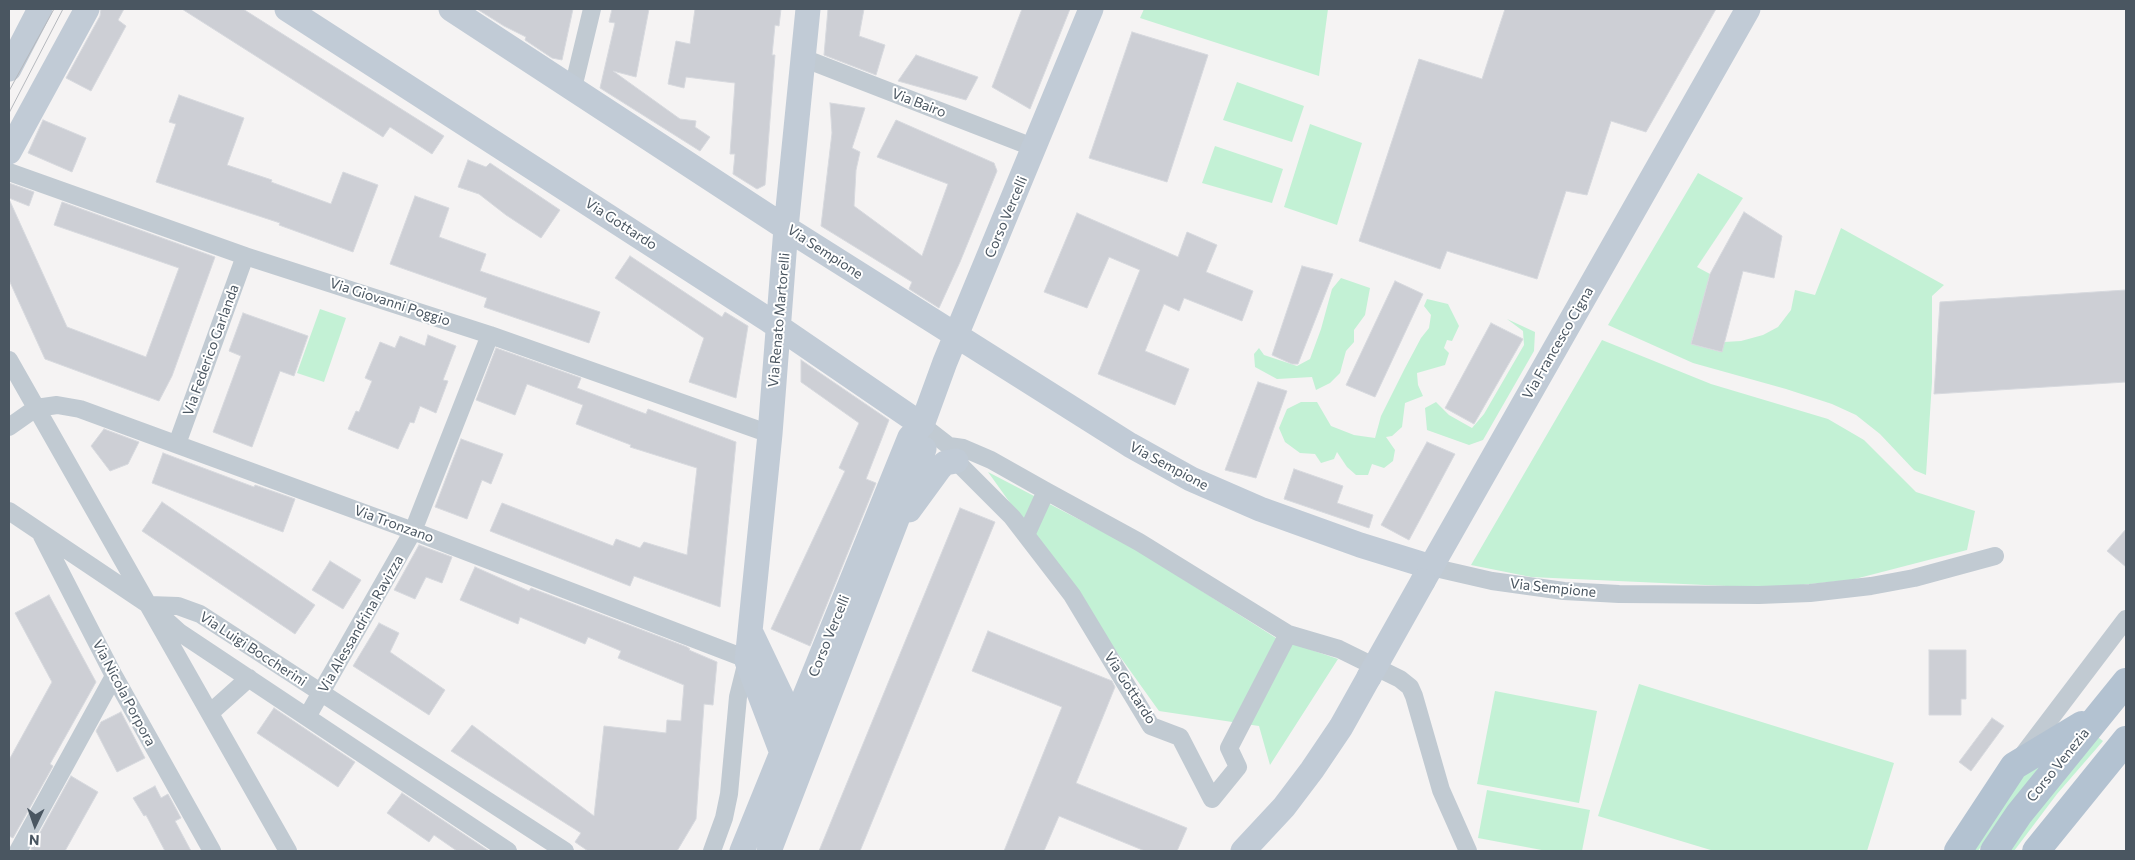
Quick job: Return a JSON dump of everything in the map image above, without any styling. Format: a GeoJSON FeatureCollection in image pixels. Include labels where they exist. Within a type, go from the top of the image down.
{"type":"FeatureCollection","features":[{"type":"Feature","properties":{"kind":"main road","name":"Corso Venezia"},"geometry":{"type":"LineString","coordinates":[[1994,851],[2019,814],[2126,682]]}},
{"type":"Feature","properties":{"kind":"main road"},"geometry":{"type":"LineString","coordinates":[[1958,851],[2014,766],[2098,716]]}},
{"type":"Feature","properties":{"kind":"main road"},"geometry":{"type":"LineString","coordinates":[[2036,851],[2126,740]]}},
{"type":"Feature","properties":{"kind":"street"},"geometry":{"type":"LineString","coordinates":[[9,69],[40,9]]}},
{"type":"Feature","properties":{"kind":"street"},"geometry":{"type":"LineString","coordinates":[[9,152],[88,9]]}},
{"type":"Feature","properties":{"kind":"street","name":"Via Gottardo"},"geometry":{"type":"LineString","coordinates":[[288,9],[778,326],[922,425],[1012,517],[1026,535],[1072,595],[1152,726],[1180,737],[1212,799],[1238,767],[1229,748],[1288,634]]}},
{"type":"Feature","properties":{"kind":"street","name":"Via Sempione"},"geometry":{"type":"LineString","coordinates":[[450,9],[786,228],[1130,445],[1191,479],[1427,574],[1564,591],[1619,594],[1759,595],[1810,593],[1871,586],[1914,578],[1995,556]]}},
{"type":"Feature","properties":{"kind":"street"},"geometry":{"type":"LineString","coordinates":[[573,88],[592,9]]}},
{"type":"Feature","properties":{"kind":"street","name":"Via Renato Martorelli"},"geometry":{"type":"LineString","coordinates":[[712,851],[728,802],[739,690],[747,662],[770,434],[786,228],[808,9]]}},
{"type":"Feature","properties":{"kind":"street","name":"Corso Vercelli"},"geometry":{"type":"LineString","coordinates":[[742,851],[910,437],[922,425],[956,336],[1091,9]]}},
{"type":"Feature","properties":{"kind":"street","name":"Via Francesco Cigna"},"geometry":{"type":"LineString","coordinates":[[1243,851],[1284,807],[1312,770],[1341,726],[1748,9]]}},
{"type":"Feature","properties":{"kind":"street","name":"Via Bairo"},"geometry":{"type":"LineString","coordinates":[[803,58],[1035,148]]}},
{"type":"Feature","properties":{"kind":"street","name":"Via Giovanni Poggio"},"geometry":{"type":"LineString","coordinates":[[9,172],[246,256],[490,335],[770,434]]}},
{"type":"Feature","properties":{"kind":"street","name":"Via Federico Garlanda"},"geometry":{"type":"LineString","coordinates":[[177,444],[246,256]]}},
{"type":"Feature","properties":{"kind":"street","name":"Via Alessandrina Ravizza"},"geometry":{"type":"LineString","coordinates":[[307,717],[413,531],[490,335]]}},
{"type":"Feature","properties":{"kind":"street","name":"Via Nicola Porpora"},"geometry":{"type":"LineString","coordinates":[[9,360],[288,851]]}},
{"type":"Feature","properties":{"kind":"street","name":"Via Tronzano"},"geometry":{"type":"LineString","coordinates":[[36,408],[58,406],[80,409],[413,531],[731,652],[747,662]]}},
{"type":"Feature","properties":{"kind":"street"},"geometry":{"type":"LineString","coordinates":[[9,427],[36,408]]}},
{"type":"Feature","properties":{"kind":"street","name":"Corso Vercelli"},"geometry":{"type":"LineString","coordinates":[[769,851],[926,444],[922,425]]}},
{"type":"Feature","properties":{"kind":"street","name":"Via Gottardo"},"geometry":{"type":"LineString","coordinates":[[952,454],[963,448],[991,460],[1139,542],[1288,634],[1340,649],[1400,679],[1410,687],[1414,696],[1441,790],[1468,851]]}},
{"type":"Feature","properties":{"kind":"street"},"geometry":{"type":"LineString","coordinates":[[894,526],[906,515],[952,454]]}},
{"type":"Feature","properties":{"kind":"street"},"geometry":{"type":"LineString","coordinates":[[1026,535],[1046,491]]}},
{"type":"Feature","properties":{"kind":"street","name":"Via Nicola Porpora"},"geometry":{"type":"LineString","coordinates":[[9,511],[149,605]]}},
{"type":"Feature","properties":{"kind":"street","name":"Via Nicola Porpora"},"geometry":{"type":"LineString","coordinates":[[41,533],[114,676],[212,851]]}},
{"type":"Feature","properties":{"kind":"street","name":"Via Luigi Boccherini"},"geometry":{"type":"LineString","coordinates":[[149,605],[173,628],[508,851]]}},
{"type":"Feature","properties":{"kind":"street","name":"Via Luigi Boccherini"},"geometry":{"type":"LineString","coordinates":[[149,605],[178,606],[196,612],[559,850]]}},
{"type":"Feature","properties":{"kind":"street"},"geometry":{"type":"LineString","coordinates":[[2014,766],[2126,619]]}},
{"type":"Feature","properties":{"kind":"street"},"geometry":{"type":"LineString","coordinates":[[750,630],[794,723],[811,741]]}},
{"type":"Feature","properties":{"kind":"street","name":"Via Renato Martorelli"},"geometry":{"type":"LineString","coordinates":[[747,662],[782,753]]}},
{"type":"Feature","properties":{"kind":"street"},"geometry":{"type":"LineString","coordinates":[[18,851],[114,676]]}},
{"type":"Feature","properties":{"kind":"street"},"geometry":{"type":"LineString","coordinates":[[210,713],[250,678]]}},
{"type":"Feature","properties":{"kind":"green space"},"geometry":{"type":"Polygon","coordinates":[[[1144,9],[1328,9],[1319,76],[1140,18],[1144,9]]]}},
{"type":"Feature","properties":{"kind":"green space"},"geometry":{"type":"Polygon","coordinates":[[[1237,82],[1304,106],[1292,142],[1223,120],[1237,82]]]}},
{"type":"Feature","properties":{"kind":"green space"},"geometry":{"type":"Polygon","coordinates":[[[1310,124],[1362,143],[1337,225],[1284,207],[1310,124]]]}},
{"type":"Feature","properties":{"kind":"green space"},"geometry":{"type":"Polygon","coordinates":[[[1215,146],[1283,169],[1272,203],[1202,183],[1215,146]]]}},
{"type":"Feature","properties":{"kind":"green space"},"geometry":{"type":"Polygon","coordinates":[[[1698,173],[1743,198],[1697,267],[1710,274],[1691,344],[1721,352],[1724,342],[1741,341],[1763,335],[1778,327],[1791,310],[1795,290],[1815,295],[1841,228],[1944,285],[1932,296],[1932,382],[1926,475],[1914,470],[1880,434],[1856,415],[1832,404],[1786,389],[1693,363],[1608,325],[1698,173]]]}},
{"type":"Feature","properties":{"kind":"green space"},"geometry":{"type":"Polygon","coordinates":[[[1341,278],[1370,288],[1365,315],[1354,330],[1354,342],[1346,351],[1340,373],[1330,383],[1316,390],[1312,377],[1277,379],[1255,367],[1254,354],[1259,348],[1264,355],[1297,366],[1310,359],[1332,289],[1341,278]]]}},
{"type":"Feature","properties":{"kind":"green space"},"geometry":{"type":"Polygon","coordinates":[[[1427,299],[1448,304],[1459,326],[1452,341],[1447,340],[1444,348],[1449,353],[1445,365],[1417,373],[1418,385],[1423,396],[1405,403],[1402,427],[1392,436],[1386,437],[1395,450],[1393,461],[1384,468],[1372,464],[1368,475],[1356,475],[1347,467],[1337,452],[1334,459],[1321,463],[1315,454],[1300,453],[1285,442],[1279,428],[1287,409],[1301,402],[1317,402],[1331,426],[1354,435],[1375,438],[1381,416],[1421,338],[1429,328],[1431,315],[1424,306],[1427,299]]]}},
{"type":"Feature","properties":{"kind":"green space"},"geometry":{"type":"Polygon","coordinates":[[[320,309],[346,318],[324,382],[297,373],[320,309]]]}},
{"type":"Feature","properties":{"kind":"green space"},"geometry":{"type":"Polygon","coordinates":[[[1507,319],[1535,332],[1534,351],[1483,440],[1469,445],[1427,430],[1425,408],[1436,402],[1449,415],[1472,428],[1484,414],[1524,345],[1523,331],[1507,319]]]}},
{"type":"Feature","properties":{"kind":"green space"},"geometry":{"type":"Polygon","coordinates":[[[1602,340],[1711,384],[1828,419],[1864,440],[1916,492],[1975,511],[1967,550],[1851,580],[1770,588],[1531,577],[1471,565],[1602,340]]]}},
{"type":"Feature","properties":{"kind":"green space"},"geometry":{"type":"Polygon","coordinates":[[[988,472],[1134,548],[1276,638],[1338,659],[1270,765],[1259,726],[1159,711],[988,472]]]}},
{"type":"Feature","properties":{"kind":"green space"},"geometry":{"type":"Polygon","coordinates":[[[1639,684],[1894,763],[1867,851],[1714,851],[1598,816],[1639,684]]]}},
{"type":"Feature","properties":{"kind":"green space"},"geometry":{"type":"Polygon","coordinates":[[[1495,691],[1597,711],[1579,803],[1477,784],[1495,691]]]}},
{"type":"Feature","properties":{"kind":"green space"},"geometry":{"type":"Polygon","coordinates":[[[2095,735],[2103,741],[2057,794],[2014,851],[2004,851],[2095,735]]]}},
{"type":"Feature","properties":{"kind":"green space"},"geometry":{"type":"Polygon","coordinates":[[[2045,760],[1993,828],[1978,851],[1965,851],[2014,780],[2045,760]]]}},
{"type":"Feature","properties":{"kind":"green space"},"geometry":{"type":"Polygon","coordinates":[[[1487,790],[1590,810],[1582,851],[1547,851],[1478,838],[1487,790]]]}},
{"type":"Feature","properties":{"kind":"building"},"geometry":{"type":"Polygon","coordinates":[[[101,9],[124,9],[118,20],[126,26],[91,91],[66,78],[100,16],[101,9]]]}},
{"type":"Feature","properties":{"kind":"building"},"geometry":{"type":"Polygon","coordinates":[[[182,9],[243,9],[444,136],[432,154],[390,127],[383,137],[182,9]]]}},
{"type":"Feature","properties":{"kind":"building"},"geometry":{"type":"Polygon","coordinates":[[[477,9],[573,9],[562,60],[552,58],[525,40],[526,37],[477,9]]]}},
{"type":"Feature","properties":{"kind":"building"},"geometry":{"type":"Polygon","coordinates":[[[612,9],[649,9],[636,77],[613,71],[680,119],[696,121],[695,127],[710,137],[700,151],[600,88],[615,23],[609,22],[612,9]]]}},
{"type":"Feature","properties":{"kind":"building"},"geometry":{"type":"Polygon","coordinates":[[[695,9],[781,9],[779,26],[775,25],[772,55],[775,55],[765,185],[757,189],[733,174],[735,154],[730,154],[735,83],[686,77],[684,88],[668,84],[676,41],[690,44],[695,9]]]}},
{"type":"Feature","properties":{"kind":"building"},"geometry":{"type":"Polygon","coordinates":[[[828,9],[864,9],[859,36],[885,45],[876,75],[824,55],[828,9]]]}},
{"type":"Feature","properties":{"kind":"building"},"geometry":{"type":"Polygon","coordinates":[[[1022,9],[1070,9],[1030,109],[992,87],[1022,9]]]}},
{"type":"Feature","properties":{"kind":"building"},"geometry":{"type":"Polygon","coordinates":[[[1505,9],[1716,9],[1646,132],[1611,121],[1587,195],[1566,191],[1537,279],[1447,251],[1440,269],[1359,241],[1419,59],[1482,79],[1505,9]]]}},
{"type":"Feature","properties":{"kind":"building"},"geometry":{"type":"Polygon","coordinates":[[[1132,32],[1208,55],[1167,182],[1089,158],[1132,32]]]}},
{"type":"Feature","properties":{"kind":"building"},"geometry":{"type":"Polygon","coordinates":[[[916,55],[978,77],[966,100],[898,81],[916,55]]]}},
{"type":"Feature","properties":{"kind":"building"},"geometry":{"type":"Polygon","coordinates":[[[179,95],[244,118],[227,165],[272,180],[271,182],[331,204],[343,172],[378,185],[353,252],[279,225],[280,223],[156,182],[176,124],[169,122],[179,95]]]}},
{"type":"Feature","properties":{"kind":"building"},"geometry":{"type":"Polygon","coordinates":[[[830,103],[865,108],[852,148],[860,152],[856,170],[854,206],[922,256],[948,184],[877,157],[896,120],[994,163],[997,171],[939,308],[909,289],[912,282],[821,226],[832,133],[830,103]]]}},
{"type":"Feature","properties":{"kind":"building"},"geometry":{"type":"Polygon","coordinates":[[[43,120],[86,138],[72,172],[28,153],[43,120]]]}},
{"type":"Feature","properties":{"kind":"building"},"geometry":{"type":"Polygon","coordinates":[[[468,160],[486,167],[490,163],[560,210],[541,238],[479,194],[458,187],[468,160]]]}},
{"type":"Feature","properties":{"kind":"building"},"geometry":{"type":"Polygon","coordinates":[[[9,183],[34,192],[29,206],[9,198],[9,183]]]}},
{"type":"Feature","properties":{"kind":"building"},"geometry":{"type":"Polygon","coordinates":[[[415,196],[449,208],[439,237],[486,254],[480,271],[600,312],[589,343],[484,307],[487,298],[390,264],[415,196]]]}},
{"type":"Feature","properties":{"kind":"building"},"geometry":{"type":"Polygon","coordinates":[[[9,199],[67,327],[146,357],[179,268],[54,225],[62,202],[215,257],[172,376],[159,401],[45,359],[9,280],[9,199]]]}},
{"type":"Feature","properties":{"kind":"building"},"geometry":{"type":"Polygon","coordinates":[[[1744,212],[1782,236],[1774,278],[1743,271],[1722,352],[1691,344],[1710,274],[1744,212]]]}},
{"type":"Feature","properties":{"kind":"building"},"geometry":{"type":"Polygon","coordinates":[[[1077,213],[1178,257],[1187,232],[1217,245],[1206,272],[1253,291],[1242,321],[1184,298],[1179,311],[1164,304],[1145,351],[1189,369],[1175,405],[1098,374],[1140,270],[1109,257],[1087,308],[1044,292],[1077,213]]]}},
{"type":"Feature","properties":{"kind":"building"},"geometry":{"type":"Polygon","coordinates":[[[630,256],[722,317],[725,312],[748,326],[736,398],[689,382],[704,338],[615,278],[630,256]]]}},
{"type":"Feature","properties":{"kind":"building"},"geometry":{"type":"Polygon","coordinates":[[[1302,266],[1333,274],[1298,364],[1292,364],[1272,355],[1302,266]]]}},
{"type":"Feature","properties":{"kind":"building"},"geometry":{"type":"Polygon","coordinates":[[[1395,281],[1423,294],[1375,397],[1346,385],[1395,281]]]}},
{"type":"Feature","properties":{"kind":"building"},"geometry":{"type":"Polygon","coordinates":[[[2126,290],[2126,382],[1934,394],[1940,302],[2126,290]]]}},
{"type":"Feature","properties":{"kind":"building"},"geometry":{"type":"Polygon","coordinates":[[[243,313],[308,336],[294,376],[280,371],[252,447],[213,432],[241,356],[229,351],[243,313]]]}},
{"type":"Feature","properties":{"kind":"building"},"geometry":{"type":"Polygon","coordinates":[[[1491,323],[1523,339],[1474,424],[1445,408],[1491,323]]]}},
{"type":"Feature","properties":{"kind":"building"},"geometry":{"type":"Polygon","coordinates":[[[428,335],[456,346],[443,380],[448,381],[436,413],[420,406],[414,423],[410,422],[398,449],[348,429],[356,411],[359,412],[372,381],[365,378],[380,342],[395,348],[400,336],[425,346],[428,335]]]}},
{"type":"Feature","properties":{"kind":"building"},"geometry":{"type":"Polygon","coordinates":[[[496,348],[581,378],[577,388],[646,414],[648,409],[736,442],[720,607],[634,576],[630,586],[490,531],[502,503],[613,546],[616,539],[640,548],[644,542],[687,555],[697,468],[630,447],[631,445],[576,424],[583,405],[527,384],[515,415],[476,400],[496,348]]]}},
{"type":"Feature","properties":{"kind":"building"},"geometry":{"type":"Polygon","coordinates":[[[801,360],[889,420],[866,479],[876,483],[810,646],[771,629],[845,471],[839,468],[859,423],[801,382],[801,360]]]}},
{"type":"Feature","properties":{"kind":"building"},"geometry":{"type":"Polygon","coordinates":[[[1258,382],[1287,391],[1256,478],[1225,470],[1258,382]]]}},
{"type":"Feature","properties":{"kind":"building"},"geometry":{"type":"Polygon","coordinates":[[[104,429],[139,442],[128,464],[110,471],[91,446],[104,429]]]}},
{"type":"Feature","properties":{"kind":"building"},"geometry":{"type":"Polygon","coordinates":[[[461,439],[503,454],[491,484],[482,480],[467,519],[435,507],[461,439]]]}},
{"type":"Feature","properties":{"kind":"building"},"geometry":{"type":"Polygon","coordinates":[[[1427,442],[1455,454],[1409,540],[1381,525],[1427,442]]]}},
{"type":"Feature","properties":{"kind":"building"},"geometry":{"type":"Polygon","coordinates":[[[163,453],[254,487],[255,485],[295,499],[283,532],[152,483],[163,453]]]}},
{"type":"Feature","properties":{"kind":"building"},"geometry":{"type":"Polygon","coordinates":[[[1294,469],[1343,486],[1337,503],[1373,515],[1369,528],[1284,499],[1294,469]]]}},
{"type":"Feature","properties":{"kind":"building"},"geometry":{"type":"Polygon","coordinates":[[[162,502],[315,605],[295,634],[142,531],[162,502]]]}},
{"type":"Feature","properties":{"kind":"building"},"geometry":{"type":"Polygon","coordinates":[[[960,508],[995,522],[860,851],[819,851],[960,508]]]}},
{"type":"Feature","properties":{"kind":"building"},"geometry":{"type":"Polygon","coordinates":[[[2126,529],[2126,567],[2107,551],[2126,529]]]}},
{"type":"Feature","properties":{"kind":"building"},"geometry":{"type":"Polygon","coordinates":[[[419,545],[452,557],[442,583],[426,577],[415,599],[394,590],[419,545]]]}},
{"type":"Feature","properties":{"kind":"building"},"geometry":{"type":"Polygon","coordinates":[[[330,561],[361,580],[343,609],[312,590],[330,561]]]}},
{"type":"Feature","properties":{"kind":"building"},"geometry":{"type":"Polygon","coordinates":[[[475,567],[529,591],[531,588],[687,647],[689,650],[717,662],[713,705],[704,704],[696,819],[677,851],[588,851],[575,842],[581,833],[451,751],[472,725],[594,816],[604,726],[666,733],[667,720],[681,721],[684,685],[618,658],[621,651],[588,637],[585,644],[520,617],[518,624],[460,600],[475,567]]]}},
{"type":"Feature","properties":{"kind":"building"},"geometry":{"type":"Polygon","coordinates":[[[49,595],[96,682],[50,764],[53,766],[13,838],[9,836],[9,760],[52,682],[15,613],[49,595]]]}},
{"type":"Feature","properties":{"kind":"building"},"geometry":{"type":"Polygon","coordinates":[[[379,623],[399,633],[390,652],[445,690],[429,715],[353,666],[379,623]]]}},
{"type":"Feature","properties":{"kind":"building"},"geometry":{"type":"Polygon","coordinates":[[[988,631],[1112,681],[1115,687],[1076,783],[1187,828],[1177,851],[1145,851],[1059,816],[1044,851],[1004,851],[1062,707],[972,671],[988,631]]]}},
{"type":"Feature","properties":{"kind":"building"},"geometry":{"type":"Polygon","coordinates":[[[1929,650],[1966,650],[1966,699],[1961,699],[1961,715],[1929,715],[1929,650]]]}},
{"type":"Feature","properties":{"kind":"building"},"geometry":{"type":"Polygon","coordinates":[[[274,708],[355,762],[338,787],[257,733],[274,708]]]}},
{"type":"Feature","properties":{"kind":"building"},"geometry":{"type":"Polygon","coordinates":[[[121,712],[145,758],[117,772],[96,731],[101,722],[121,712]]]}},
{"type":"Feature","properties":{"kind":"building"},"geometry":{"type":"Polygon","coordinates":[[[1992,718],[2004,726],[1971,771],[1959,762],[1992,718]]]}},
{"type":"Feature","properties":{"kind":"building"},"geometry":{"type":"Polygon","coordinates":[[[71,776],[98,792],[65,851],[36,851],[31,849],[71,776]]]}},
{"type":"Feature","properties":{"kind":"building"},"geometry":{"type":"Polygon","coordinates":[[[155,786],[161,798],[168,794],[181,818],[175,821],[191,851],[165,851],[146,815],[144,816],[133,798],[155,786]]]}},
{"type":"Feature","properties":{"kind":"building"},"geometry":{"type":"Polygon","coordinates":[[[402,793],[489,851],[457,851],[434,835],[429,842],[387,813],[402,793]]]}},
{"type":"Feature","properties":{"kind":"tram line"},"geometry":{"type":"LineString","coordinates":[[9,91],[54,9]]}},
{"type":"Feature","properties":{"kind":"tram line"},"geometry":{"type":"LineString","coordinates":[[9,113],[63,9]]}}]}
